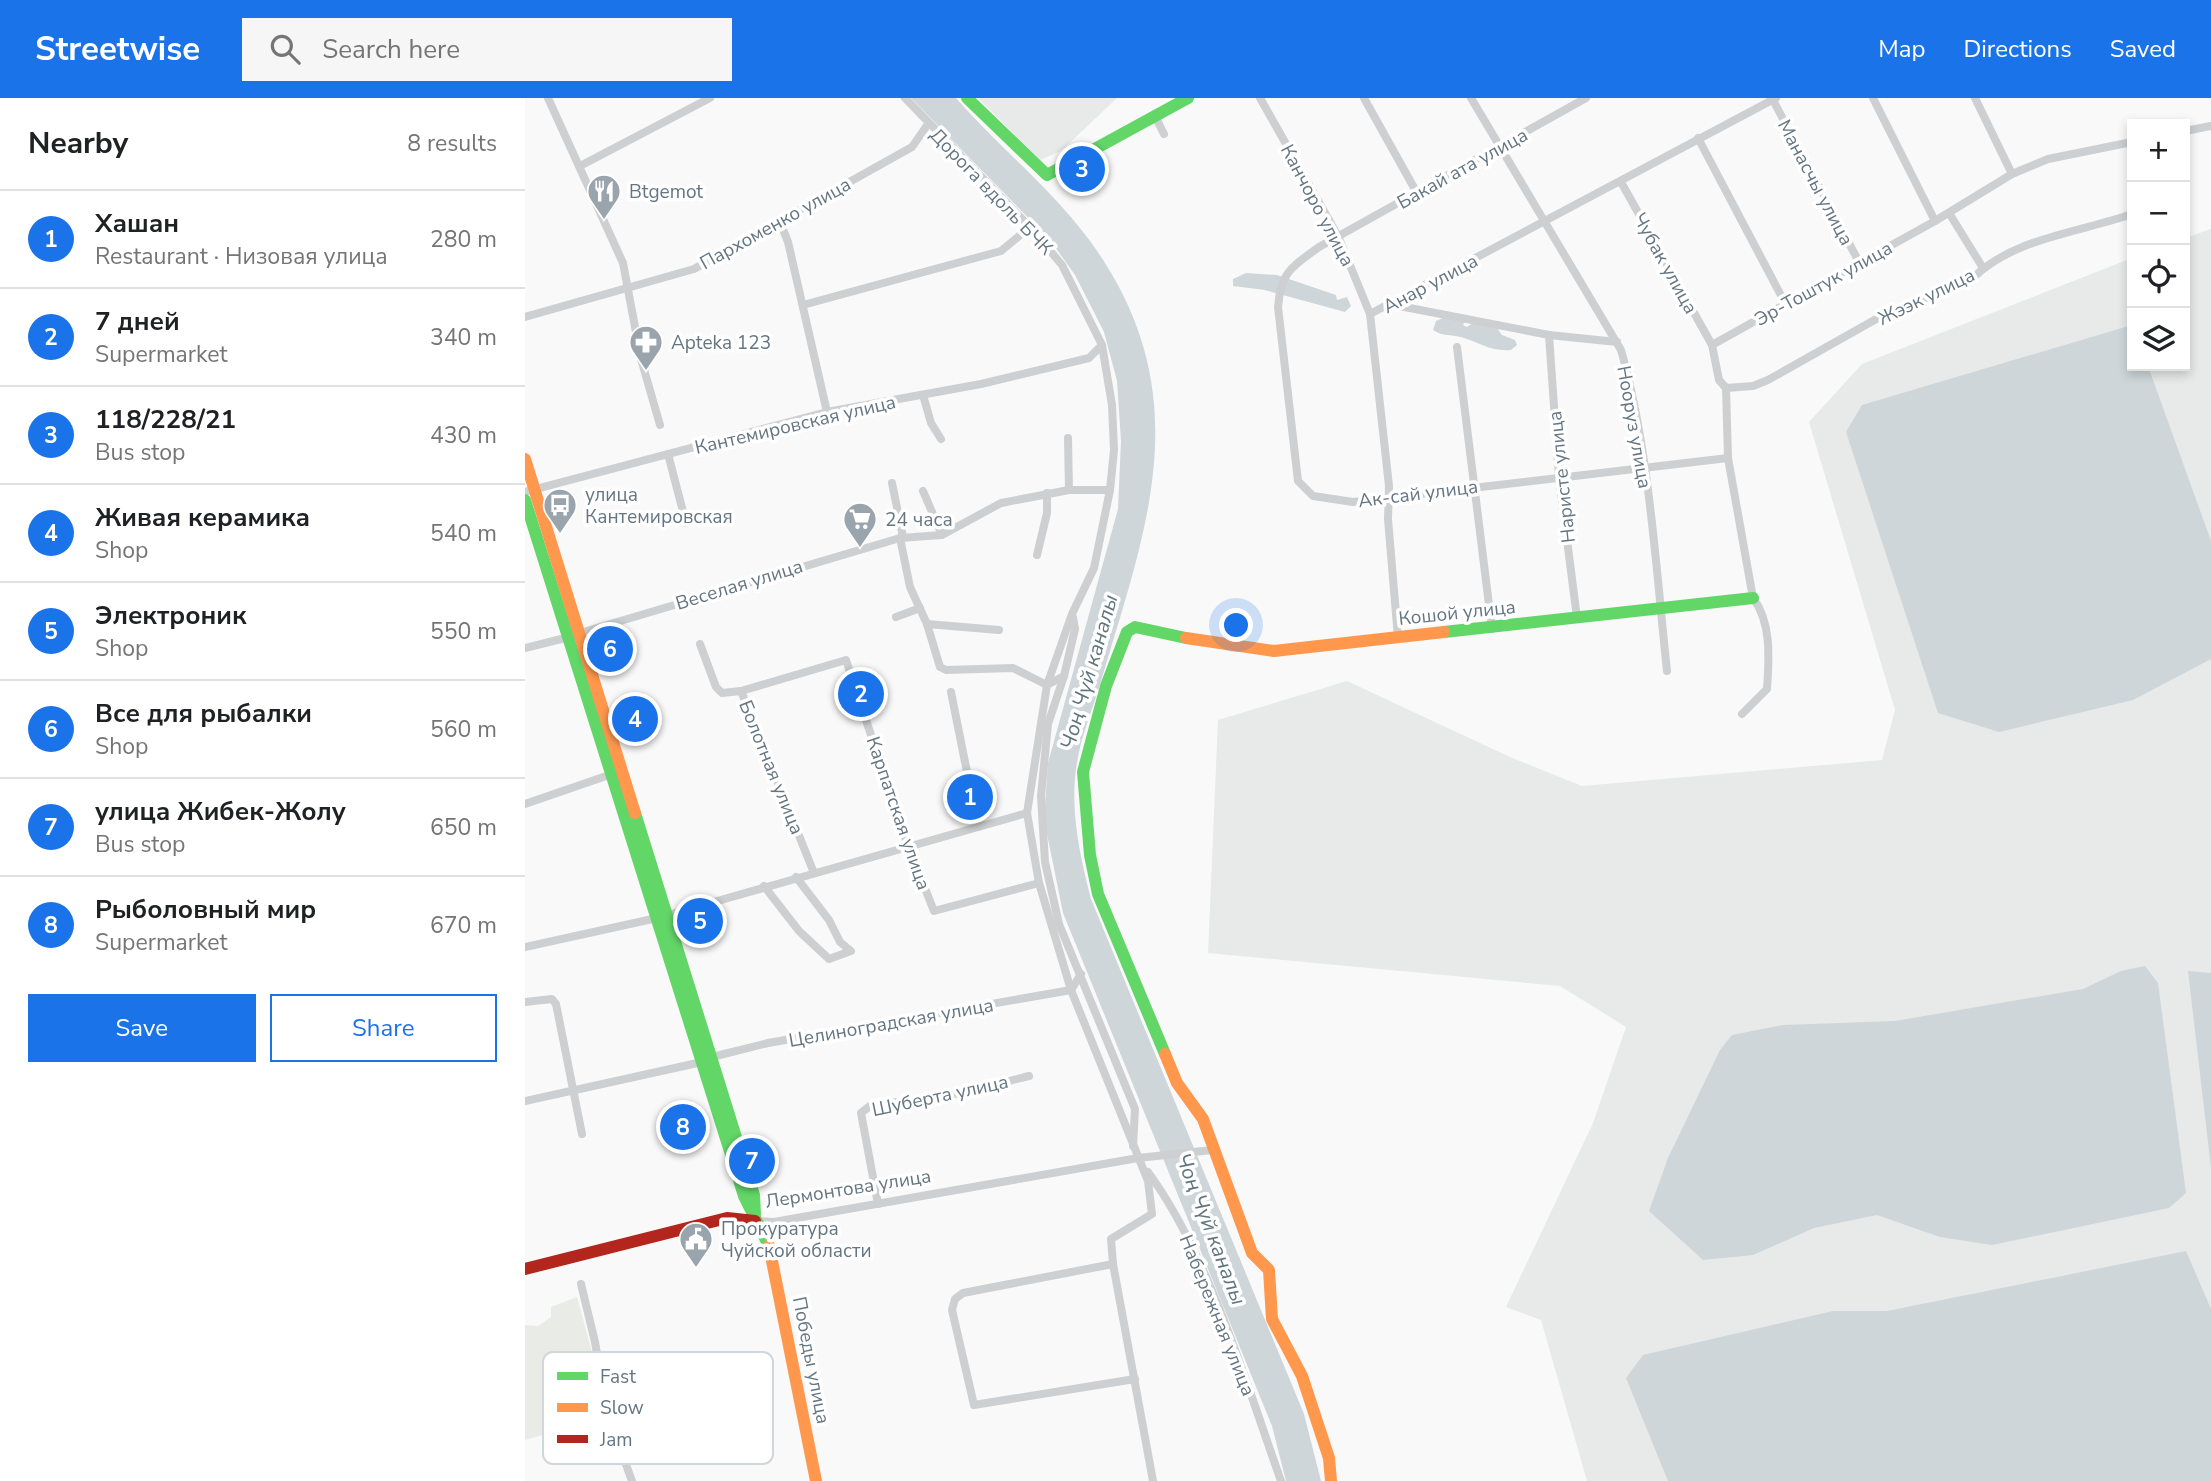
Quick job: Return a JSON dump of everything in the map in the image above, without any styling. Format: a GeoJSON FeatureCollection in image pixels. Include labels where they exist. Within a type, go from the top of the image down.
{"type":"FeatureCollection","features":[{"type":"Feature","properties":{"kind":"street"},"geometry":{"type":"LineString","coordinates":[[548,98],[623,263],[642,359],[660,425]]}},
{"type":"Feature","properties":{"kind":"street"},"geometry":{"type":"LineString","coordinates":[[580,166],[711,98]]}},
{"type":"Feature","properties":{"kind":"street","name":"Дорога вдоль БЧК"},"geometry":{"type":"LineString","coordinates":[[905,98],[1030,227],[1062,265],[1102,345],[1112,405],[1114,450],[1110,490],[1094,568],[1073,614],[1047,685],[1027,813],[1039,883],[1071,990],[1148,1181],[1152,1214],[1111,1239],[1112,1264]]}},
{"type":"Feature","properties":{"kind":"street"},"geometry":{"type":"LineString","coordinates":[[967,98],[1047,175],[1188,98]]}},
{"type":"Feature","properties":{"kind":"street","name":"Канчоро улица"},"geometry":{"type":"LineString","coordinates":[[1260,98],[1338,236],[1370,314]]}},
{"type":"Feature","properties":{"kind":"street"},"geometry":{"type":"LineString","coordinates":[[1364,98],[1417,194]]}},
{"type":"Feature","properties":{"kind":"street","name":"Нооруз улица"},"geometry":{"type":"LineString","coordinates":[[1471,98],[1617,342],[1629,377],[1643,466],[1667,671]]}},
{"type":"Feature","properties":{"kind":"street","name":"Бакай ата улица"},"geometry":{"type":"LineString","coordinates":[[1338,236],[1499,147],[1571,102],[1586,98]]}},
{"type":"Feature","properties":{"kind":"street"},"geometry":{"type":"LineString","coordinates":[[1873,98],[1935,222]]}},
{"type":"Feature","properties":{"kind":"street"},"geometry":{"type":"LineString","coordinates":[[1975,98],[2012,174]]}},
{"type":"Feature","properties":{"kind":"street","name":"Анар улица"},"geometry":{"type":"LineString","coordinates":[[1398,638],[1370,314],[1774,99]]}},
{"type":"Feature","properties":{"kind":"street","name":"Манасчы улица"},"geometry":{"type":"LineString","coordinates":[[1774,99],[1860,264]]}},
{"type":"Feature","properties":{"kind":"street"},"geometry":{"type":"LineString","coordinates":[[1154,116],[1164,134]]}},
{"type":"Feature","properties":{"kind":"street","name":"Пархоменко улица"},"geometry":{"type":"LineString","coordinates":[[525,317],[694,269],[779,219],[912,147],[928,124]]}},
{"type":"Feature","properties":{"kind":"street"},"geometry":{"type":"LineString","coordinates":[[2190,130],[2211,125]]}},
{"type":"Feature","properties":{"kind":"street"},"geometry":{"type":"LineString","coordinates":[[1698,138],[1785,303]]}},
{"type":"Feature","properties":{"kind":"street","name":"Эр-Тоштук улица"},"geometry":{"type":"LineString","coordinates":[[1712,345],[1935,222],[2012,174],[2048,159],[2127,143]]}},
{"type":"Feature","properties":{"kind":"street","name":"Чубак улица"},"geometry":{"type":"LineString","coordinates":[[1621,181],[1712,345]]}},
{"type":"Feature","properties":{"kind":"street"},"geometry":{"type":"LineString","coordinates":[[1949,214],[1983,268]]}},
{"type":"Feature","properties":{"kind":"street","name":"Жээк улица"},"geometry":{"type":"LineString","coordinates":[[1726,388],[1753,386],[1768,380],[1878,318],[1973,278],[1983,268],[2029,245],[2127,216]]}},
{"type":"Feature","properties":{"kind":"street"},"geometry":{"type":"LineString","coordinates":[[779,219],[788,242],[827,412]]}},
{"type":"Feature","properties":{"kind":"street"},"geometry":{"type":"LineString","coordinates":[[803,305],[1000,251],[1030,227]]}},
{"type":"Feature","properties":{"kind":"street","name":"Ак-сай улица"},"geometry":{"type":"LineString","coordinates":[[1338,236],[1285,273],[1278,297],[1298,481],[1304,490],[1329,500],[1353,502],[1728,458]]}},
{"type":"Feature","properties":{"kind":"street"},"geometry":{"type":"LineString","coordinates":[[1389,304],[1549,335],[1617,342]]}},
{"type":"Feature","properties":{"kind":"street","name":"Наристе улица"},"geometry":{"type":"LineString","coordinates":[[1549,335],[1559,477],[1577,618]]}},
{"type":"Feature","properties":{"kind":"street","name":"Кантемировская улица"},"geometry":{"type":"LineString","coordinates":[[530,491],[827,412],[923,395],[1089,358],[1102,345]]}},
{"type":"Feature","properties":{"kind":"street"},"geometry":{"type":"LineString","coordinates":[[1712,345],[1719,380],[1726,388],[1728,458],[1753,598],[1761,608],[1769,653],[1767,689],[1742,714]]}},
{"type":"Feature","properties":{"kind":"street"},"geometry":{"type":"LineString","coordinates":[[1457,347],[1492,629]]}},
{"type":"Feature","properties":{"kind":"street"},"geometry":{"type":"LineString","coordinates":[[923,395],[931,423],[941,439]]}},
{"type":"Feature","properties":{"kind":"street"},"geometry":{"type":"LineString","coordinates":[[1068,438],[1069,490]]}},
{"type":"Feature","properties":{"kind":"street"},"geometry":{"type":"LineString","coordinates":[[668,454],[686,523]]}},
{"type":"Feature","properties":{"kind":"street"},"geometry":{"type":"LineString","coordinates":[[525,459],[530,491],[574,635]]}},
{"type":"Feature","properties":{"kind":"street"},"geometry":{"type":"LineString","coordinates":[[891,483],[910,587],[927,624],[940,667],[946,670],[1013,668],[1047,685],[1065,676]]}},
{"type":"Feature","properties":{"kind":"street","name":"Веселая улица"},"geometry":{"type":"LineString","coordinates":[[525,648],[901,538],[942,535],[1001,503],[1069,490],[1110,490]]}},
{"type":"Feature","properties":{"kind":"street"},"geometry":{"type":"LineString","coordinates":[[923,491],[942,535]]}},
{"type":"Feature","properties":{"kind":"street"},"geometry":{"type":"LineString","coordinates":[[1037,555],[1047,513],[1047,493]]}},
{"type":"Feature","properties":{"kind":"street"},"geometry":{"type":"LineString","coordinates":[[525,500],[574,635]]}},
{"type":"Feature","properties":{"kind":"street","name":"Кошой улица"},"geometry":{"type":"LineString","coordinates":[[1208,1150],[1203,1119],[1177,1083],[1098,894],[1090,855],[1083,772],[1105,686],[1128,632],[1135,627],[1165,635],[1273,651],[1492,629],[1753,598]]}},
{"type":"Feature","properties":{"kind":"street"},"geometry":{"type":"LineString","coordinates":[[896,617],[920,608]]}},
{"type":"Feature","properties":{"kind":"street"},"geometry":{"type":"LineString","coordinates":[[1073,614],[1075,629],[1065,676],[1048,724],[1041,796],[1045,862],[1059,924],[1135,1109],[1133,1147]]}},
{"type":"Feature","properties":{"kind":"street"},"geometry":{"type":"LineString","coordinates":[[927,624],[999,630]]}},
{"type":"Feature","properties":{"kind":"street","name":"Победы улица"},"geometry":{"type":"LineString","coordinates":[[574,635],[707,1060],[744,1196],[769,1247],[816,1481]]}},
{"type":"Feature","properties":{"kind":"street","name":"Болотная улица"},"geometry":{"type":"LineString","coordinates":[[701,644],[716,687],[722,693],[741,691],[814,873]]}},
{"type":"Feature","properties":{"kind":"street","name":"Карпатская улица"},"geometry":{"type":"LineString","coordinates":[[741,691],[846,660],[908,846],[934,911],[1039,883]]}},
{"type":"Feature","properties":{"kind":"street"},"geometry":{"type":"LineString","coordinates":[[951,692],[978,827]]}},
{"type":"Feature","properties":{"kind":"street"},"geometry":{"type":"LineString","coordinates":[[525,804],[617,772]]}},
{"type":"Feature","properties":{"kind":"street"},"geometry":{"type":"LineString","coordinates":[[525,947],[662,917],[1027,813],[1041,796]]}},
{"type":"Feature","properties":{"kind":"street"},"geometry":{"type":"LineString","coordinates":[[764,886],[799,931],[829,959],[851,951],[840,942],[829,920],[796,877]]}},
{"type":"Feature","properties":{"kind":"street"},"geometry":{"type":"LineString","coordinates":[[1071,990],[1081,974]]}},
{"type":"Feature","properties":{"kind":"street","name":"Целиноградская улица"},"geometry":{"type":"LineString","coordinates":[[525,1101],[572,1088],[707,1060],[768,1043],[1071,990]]}},
{"type":"Feature","properties":{"kind":"street"},"geometry":{"type":"LineString","coordinates":[[525,1002],[554,1001],[582,1134]]}},
{"type":"Feature","properties":{"kind":"street","name":"Шуберта улица"},"geometry":{"type":"LineString","coordinates":[[878,1204],[862,1113],[870,1106],[961,1093],[1029,1076]]}},
{"type":"Feature","properties":{"kind":"street"},"geometry":{"type":"LineString","coordinates":[[1208,1150],[1252,1254],[1269,1270],[1272,1319],[1302,1376],[1329,1458],[1331,1481]]}},
{"type":"Feature","properties":{"kind":"street","name":"Лермонтова улица"},"geometry":{"type":"LineString","coordinates":[[525,1269],[727,1219],[774,1222],[1137,1158],[1208,1150]]}},
{"type":"Feature","properties":{"kind":"street","name":"Набережная улица"},"geometry":{"type":"LineString","coordinates":[[1137,1158],[1174,1208],[1234,1348],[1281,1481]]}},
{"type":"Feature","properties":{"kind":"street"},"geometry":{"type":"LineString","coordinates":[[1135,1379],[974,1405],[952,1310],[955,1299],[963,1293],[1112,1264],[1135,1379],[1153,1481]]}},
{"type":"Feature","properties":{"kind":"street"},"geometry":{"type":"LineString","coordinates":[[581,1284],[597,1352]]}},
{"type":"Feature","properties":{"kind":"street"},"geometry":{"type":"LineString","coordinates":[[626,1464],[632,1481]]}},
{"type":"Feature","properties":{"kind":"shaded area"},"geometry":{"type":"Polygon","coordinates":[[[978,98],[1117,98],[1061,151],[1040,160],[978,98]]]}},
{"type":"Feature","properties":{"kind":"shaded area"},"geometry":{"type":"Polygon","coordinates":[[[2211,229],[2211,1481],[1587,1481],[1541,1320],[1506,1307],[1593,1123],[1626,1027],[1560,986],[1208,953],[1218,720],[1347,681],[1510,757],[1582,786],[1882,760],[1895,710],[1809,422],[1862,364],[2127,260],[2127,371],[2190,371],[2190,236],[2211,229]]]}},
{"type":"Feature","properties":{"kind":"shaded area"},"geometry":{"type":"Polygon","coordinates":[[[577,1297],[592,1352],[543,1352],[543,1435],[525,1440],[525,1325],[538,1326],[551,1317],[551,1307],[577,1297]]]}},
{"type":"Feature","properties":{"kind":"water","name":"Чоң Чүй каналы"},"geometry":{"type":"Polygon","coordinates":[[[911,98],[956,98],[1054,198],[1105,263],[1133,316],[1149,369],[1155,420],[1153,471],[1145,523],[1133,574],[1079,753],[1074,797],[1077,832],[1091,899],[1304,1414],[1321,1481],[1286,1481],[1272,1426],[1063,913],[1044,819],[1048,763],[1118,509],[1121,441],[1117,381],[1104,332],[1075,275],[1050,240],[911,98]]]}},
{"type":"Feature","properties":{"kind":"water"},"geometry":{"type":"Polygon","coordinates":[[[1246,273],[1277,275],[1336,295],[1337,300],[1347,297],[1351,306],[1345,312],[1265,290],[1233,286],[1233,279],[1246,273]]]}},
{"type":"Feature","properties":{"kind":"water"},"geometry":{"type":"Polygon","coordinates":[[[1445,317],[1465,321],[1463,325],[1467,327],[1473,323],[1497,328],[1502,335],[1515,340],[1517,345],[1511,350],[1497,350],[1433,330],[1436,321],[1445,317]]]}},
{"type":"Feature","properties":{"kind":"water"},"geometry":{"type":"Polygon","coordinates":[[[2127,326],[2127,371],[2150,371],[2211,541],[2211,659],[2133,700],[1999,732],[1938,713],[1846,432],[1862,405],[2127,326]]]}},
{"type":"Feature","properties":{"kind":"water"},"geometry":{"type":"Polygon","coordinates":[[[2145,966],[2158,983],[2186,1193],[2169,1208],[1992,1245],[1940,1237],[1877,1215],[1814,1228],[1753,1255],[1703,1260],[1649,1211],[1668,1158],[1720,1050],[1732,1035],[1783,1025],[1895,1021],[2083,989],[2121,971],[2145,966]]]}},
{"type":"Feature","properties":{"kind":"water"},"geometry":{"type":"Polygon","coordinates":[[[2188,971],[2211,973],[2211,1168],[2188,971]]]}},
{"type":"Feature","properties":{"kind":"water"},"geometry":{"type":"Polygon","coordinates":[[[2186,1251],[2211,1309],[2211,1481],[1668,1481],[1626,1378],[1643,1355],[1833,1311],[1887,1311],[2186,1251]]]}},
{"type":"Feature","properties":{"kind":"traffic: fast"},"geometry":{"type":"LineString","coordinates":[[967,98],[1047,175],[1188,98]]}},
{"type":"Feature","properties":{"kind":"traffic: fast"},"geometry":{"type":"LineString","coordinates":[[525,500],[744,1196],[769,1246]]}},
{"type":"Feature","properties":{"kind":"traffic: fast"},"geometry":{"type":"LineString","coordinates":[[1444,632],[1753,598]]}},
{"type":"Feature","properties":{"kind":"traffic: fast"},"geometry":{"type":"LineString","coordinates":[[1165,1054],[1098,894],[1090,855],[1083,772],[1106,686],[1127,632],[1135,627],[1186,638]]}},
{"type":"Feature","properties":{"kind":"traffic: fast"},"geometry":{"type":"LineString","coordinates":[[635,813],[754,1195],[755,1214]]}},
{"type":"Feature","properties":{"kind":"traffic: slow"},"geometry":{"type":"LineString","coordinates":[[525,459],[635,813]]}},
{"type":"Feature","properties":{"kind":"traffic: slow"},"geometry":{"type":"LineString","coordinates":[[1186,638],[1274,651],[1444,632]]}},
{"type":"Feature","properties":{"kind":"traffic: slow"},"geometry":{"type":"LineString","coordinates":[[1165,1054],[1177,1083],[1203,1119],[1252,1253],[1269,1270],[1272,1319],[1302,1376],[1329,1458],[1331,1481]]}},
{"type":"Feature","properties":{"kind":"traffic: slow"},"geometry":{"type":"LineString","coordinates":[[769,1246],[816,1481]]}},
{"type":"Feature","properties":{"kind":"traffic: jam"},"geometry":{"type":"LineString","coordinates":[[525,1269],[727,1218],[755,1221]]}},
{"type":"Feature","properties":{"kind":"place","name":"118/228/21"},"geometry":{"type":"Point","coordinates":[1082,169]}},
{"type":"Feature","properties":{"kind":"place","name":"Btgemot"},"geometry":{"type":"Point","coordinates":[604,221]}},
{"type":"Feature","properties":{"kind":"place","name":"Apteka 123"},"geometry":{"type":"Point","coordinates":[646,372]}},
{"type":"Feature","properties":{"kind":"place","name":"улица Кантемировская"},"geometry":{"type":"Point","coordinates":[560,535]}},
{"type":"Feature","properties":{"kind":"place","name":"24 часа"},"geometry":{"type":"Point","coordinates":[860,549]}},
{"type":"Feature","properties":{"kind":"place","name":"Все для рыбалки"},"geometry":{"type":"Point","coordinates":[610,649]}},
{"type":"Feature","properties":{"kind":"place","name":"7 дней"},"geometry":{"type":"Point","coordinates":[861,694]}},
{"type":"Feature","properties":{"kind":"place","name":"Живая керамика"},"geometry":{"type":"Point","coordinates":[635,719]}},
{"type":"Feature","properties":{"kind":"place","name":"Хашан"},"geometry":{"type":"Point","coordinates":[970,797]}},
{"type":"Feature","properties":{"kind":"place","name":"Электроник"},"geometry":{"type":"Point","coordinates":[700,921]}},
{"type":"Feature","properties":{"kind":"place","name":"Рыболовный мир"},"geometry":{"type":"Point","coordinates":[683,1127]}},
{"type":"Feature","properties":{"kind":"place","name":"улица Жибек-Жолу"},"geometry":{"type":"Point","coordinates":[752,1161]}},
{"type":"Feature","properties":{"kind":"place","name":"Прокуратура Чуйской области"},"geometry":{"type":"Point","coordinates":[696,1269]}}]}
